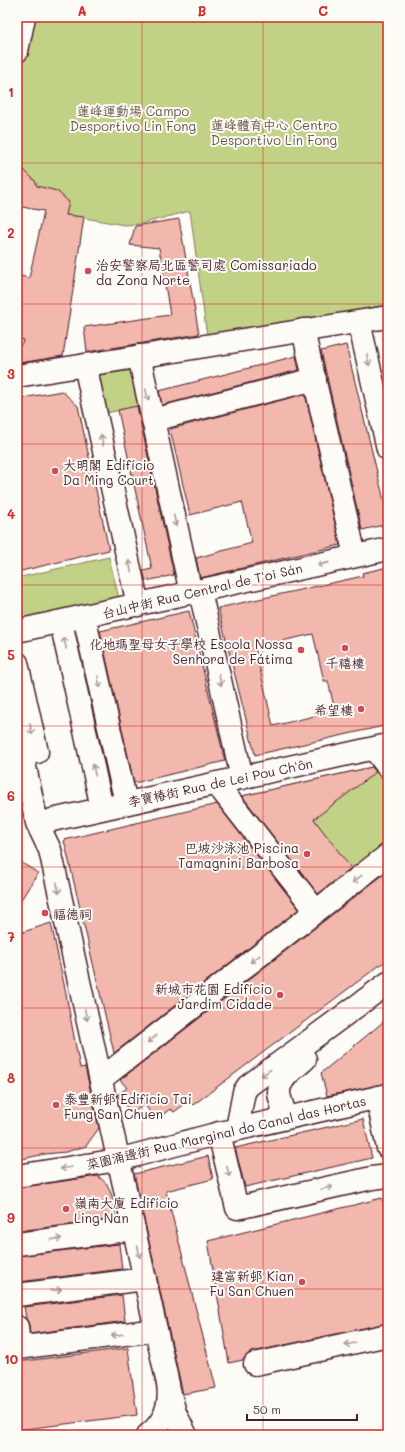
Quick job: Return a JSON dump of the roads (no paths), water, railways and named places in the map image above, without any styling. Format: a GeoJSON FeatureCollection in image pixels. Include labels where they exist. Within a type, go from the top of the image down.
{"type":"FeatureCollection","features":[{"type":"Feature","properties":{"kind":"street"},"geometry":{"type":"LineString","coordinates":[[17,51],[24,17]]}},
{"type":"Feature","properties":{"kind":"street"},"geometry":{"type":"LineString","coordinates":[[17,376],[388,317]]}},
{"type":"Feature","properties":{"kind":"street"},"geometry":{"type":"LineString","coordinates":[[359,322],[388,450]]}},
{"type":"Feature","properties":{"kind":"street"},"geometry":{"type":"LineString","coordinates":[[303,330],[355,556]]}},
{"type":"Feature","properties":{"kind":"street"},"geometry":{"type":"LineString","coordinates":[[139,356],[153,420],[242,778]]}},
{"type":"Feature","properties":{"kind":"street"},"geometry":{"type":"LineString","coordinates":[[85,365],[138,605]]}},
{"type":"Feature","properties":{"kind":"street"},"geometry":{"type":"LineString","coordinates":[[153,420],[315,379]]}},
{"type":"Feature","properties":{"kind":"street","name":"台山中街 Rua Central de T'oi Sán"},"geometry":{"type":"LineString","coordinates":[[17,631],[388,549]]}},
{"type":"Feature","properties":{"kind":"street"},"geometry":{"type":"LineString","coordinates":[[84,616],[126,803]]}},
{"type":"Feature","properties":{"kind":"street"},"geometry":{"type":"LineString","coordinates":[[61,622],[102,808]]}},
{"type":"Feature","properties":{"kind":"street"},"geometry":{"type":"LineString","coordinates":[[17,663],[52,820],[50,850]]}},
{"type":"Feature","properties":{"kind":"street"},"geometry":{"type":"LineString","coordinates":[[17,730],[37,823],[50,850],[168,1385],[175,1413],[186,1435]]}},
{"type":"Feature","properties":{"kind":"street"},"geometry":{"type":"LineString","coordinates":[[381,747],[388,767]]}},
{"type":"Feature","properties":{"kind":"street","name":"李寶椿街 Rua de Lei Pou Ch'ôn"},"geometry":{"type":"LineString","coordinates":[[52,820],[381,747]]}},
{"type":"Feature","properties":{"kind":"street"},"geometry":{"type":"LineString","coordinates":[[216,783],[316,911]]}},
{"type":"Feature","properties":{"kind":"street"},"geometry":{"type":"LineString","coordinates":[[101,1079],[388,855]]}},
{"type":"Feature","properties":{"kind":"street"},"geometry":{"type":"LineString","coordinates":[[286,1118],[279,1093],[283,1080],[388,984]]}},
{"type":"Feature","properties":{"kind":"street"},"geometry":{"type":"LineString","coordinates":[[388,984],[248,1086],[244,1092],[228,1131],[237,1208],[372,1178],[388,1176]]}},
{"type":"Feature","properties":{"kind":"street"},"geometry":{"type":"LineString","coordinates":[[382,1096],[388,1148]]}},
{"type":"Feature","properties":{"kind":"street","name":"菜園涌邊街 Rua Marginal do Canal das Hortas"},"geometry":{"type":"LineString","coordinates":[[17,1176],[118,1160],[228,1131],[382,1096]]}},
{"type":"Feature","properties":{"kind":"street"},"geometry":{"type":"LineString","coordinates":[[17,1244],[134,1229]]}},
{"type":"Feature","properties":{"kind":"street"},"geometry":{"type":"LineString","coordinates":[[17,1295],[145,1279]]}},
{"type":"Feature","properties":{"kind":"street"},"geometry":{"type":"LineString","coordinates":[[18,1341],[156,1330]]}},
{"type":"Feature","properties":{"kind":"street"},"geometry":{"type":"LineString","coordinates":[[255,1364],[388,1335]]}},
{"type":"Feature","properties":{"kind":"street"},"geometry":{"type":"LineString","coordinates":[[148,1435],[158,1425],[165,1414],[168,1402],[168,1385]]}},
{"type":"Feature","properties":{"kind":"place","name":"治安警察局北區警司處 Comissariado da Zona Norte"},"geometry":{"type":"Point","coordinates":[88,271]}},
{"type":"Feature","properties":{"kind":"place","name":"大明閣 Edifício Da Ming Court"},"geometry":{"type":"Point","coordinates":[55,471]}},
{"type":"Feature","properties":{"kind":"place","name":"千禧樓"},"geometry":{"type":"Point","coordinates":[345,648]}},
{"type":"Feature","properties":{"kind":"place","name":"化地瑪聖母女子學校 Escola Nossa Senhora de Fátima"},"geometry":{"type":"Point","coordinates":[301,650]}},
{"type":"Feature","properties":{"kind":"place","name":"希望樓"},"geometry":{"type":"Point","coordinates":[361,709]}},
{"type":"Feature","properties":{"kind":"place","name":"巴坡沙泳池 Piscina Tamagnini Barbosa"},"geometry":{"type":"Point","coordinates":[307,854]}},
{"type":"Feature","properties":{"kind":"place","name":"福德祠"},"geometry":{"type":"Point","coordinates":[45,913]}},
{"type":"Feature","properties":{"kind":"place","name":"新城市花園 Edifício Jardim Cidade"},"geometry":{"type":"Point","coordinates":[280,995]}},
{"type":"Feature","properties":{"kind":"place","name":"泰豐新邨 Edifício Tai Fung San Chuen"},"geometry":{"type":"Point","coordinates":[56,1105]}},
{"type":"Feature","properties":{"kind":"place","name":"嶺南大廈 Edifício Ling Nan"},"geometry":{"type":"Point","coordinates":[66,1209]}},
{"type":"Feature","properties":{"kind":"place","name":"建富新邨 Kian Fu San Chuen"},"geometry":{"type":"Point","coordinates":[302,1282]}},
{"type":"Feature","properties":{"kind":"park label","name":"蓮峰運動場 Campo Desportivo Lin Fong"},"geometry":{"type":"Point","coordinates":[133,118]}},
{"type":"Feature","properties":{"kind":"park label","name":"蓮峰體育中心 Centro Desportivo Lin Fong"},"geometry":{"type":"Point","coordinates":[274,132]}}]}
